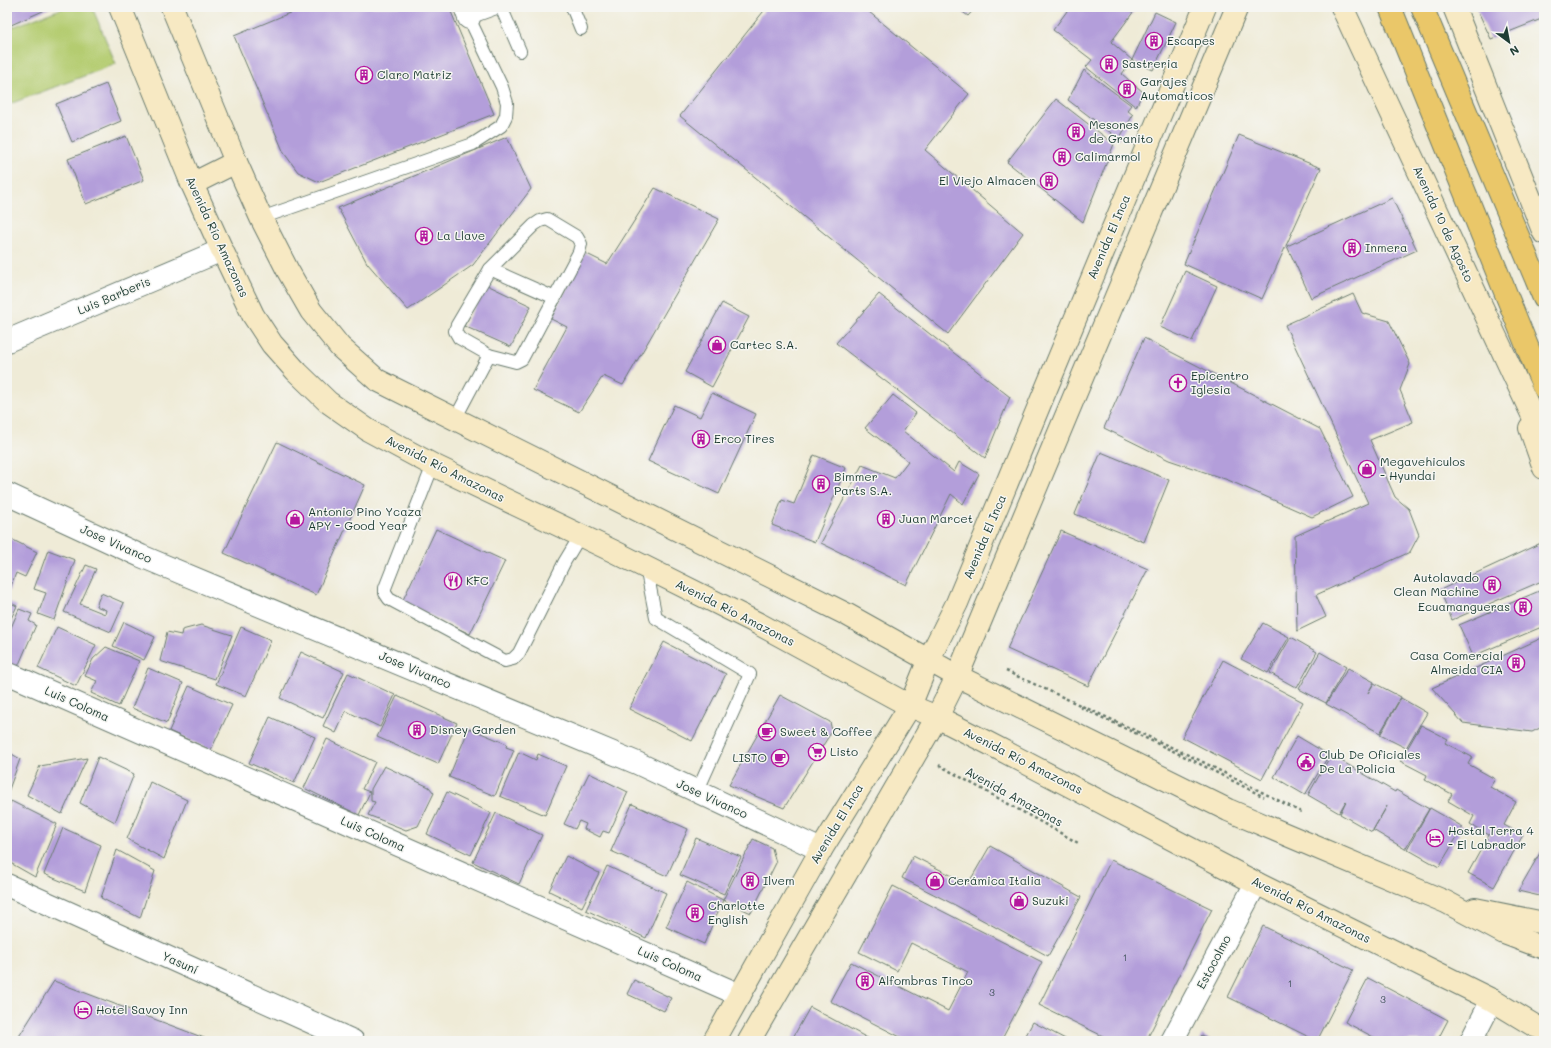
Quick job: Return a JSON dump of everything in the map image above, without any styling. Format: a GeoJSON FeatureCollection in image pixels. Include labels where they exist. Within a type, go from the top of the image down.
{"type":"FeatureCollection","features":[{"type":"Feature","properties":{"kind":"main road","name":"Avenida Río Amazonas"},"geometry":{"type":"LineString","coordinates":[[120,7],[192,184],[253,314],[272,344],[296,371],[328,402],[368,430],[432,465],[759,624],[910,706],[937,717],[1256,883],[1492,1000],[1541,1029]]}},
{"type":"Feature","properties":{"kind":"main road"},"geometry":{"type":"LineString","coordinates":[[172,7],[236,162],[261,218],[311,311],[340,346],[377,380],[839,611],[929,659],[957,676],[1228,810],[1446,902],[1504,933],[1544,948]]}},
{"type":"Feature","properties":{"kind":"main road","name":"Avenida El Inca"},"geometry":{"type":"LineString","coordinates":[[714,1041],[821,850],[910,706],[929,659],[960,596],[1205,7]]}},
{"type":"Feature","properties":{"kind":"main road"},"geometry":{"type":"LineString","coordinates":[[749,1041],[937,717],[957,676],[1237,7]]}},
{"type":"Feature","properties":{"kind":"main road","name":"Avenida 10 de Agosto"},"geometry":{"type":"LineString","coordinates":[[1342,7],[1544,440]]}},
{"type":"Feature","properties":{"kind":"main road"},"geometry":{"type":"LineString","coordinates":[[1390,7],[1544,388]]}},
{"type":"Feature","properties":{"kind":"main road"},"geometry":{"type":"LineString","coordinates":[[1422,7],[1544,298]]}},
{"type":"Feature","properties":{"kind":"main road"},"geometry":{"type":"LineString","coordinates":[[1454,7],[1544,233]]}},
{"type":"Feature","properties":{"kind":"main road"},"geometry":{"type":"LineString","coordinates":[[192,184],[236,162]]}},
{"type":"Feature","properties":{"kind":"main road"},"geometry":{"type":"LineString","coordinates":[[1516,378],[1528,421],[1544,468]]}},
{"type":"Feature","properties":{"kind":"main road"},"geometry":{"type":"LineString","coordinates":[[1446,902],[1544,923]]}},
{"type":"Feature","properties":{"kind":"street","name":"Luis Barberis"},"geometry":{"type":"LineString","coordinates":[[7,341],[222,250]]}},
{"type":"Feature","properties":{"kind":"street","name":"Jose Vivanco"},"geometry":{"type":"LineString","coordinates":[[7,494],[141,556],[637,763],[821,850]]}},
{"type":"Feature","properties":{"kind":"street","name":"Luis Coloma"},"geometry":{"type":"LineString","coordinates":[[7,673],[740,995]]}},
{"type":"Feature","properties":{"kind":"street","name":"Estocolmo"},"geometry":{"type":"LineString","coordinates":[[1172,1041],[1256,883]]}},
{"type":"Feature","properties":{"kind":"street","name":"Yasuní"},"geometry":{"type":"LineString","coordinates":[[7,885],[352,1041]]}},
{"type":"Feature","properties":{"kind":"street"},"geometry":{"type":"LineString","coordinates":[[1471,1041],[1492,1000]]}},
{"type":"Feature","properties":{"kind":"lane"},"geometry":{"type":"LineString","coordinates":[[261,218],[473,144],[501,126],[506,116],[507,103],[502,87],[467,13],[500,7],[520,51]]}},
{"type":"Feature","properties":{"kind":"lane"},"geometry":{"type":"LineString","coordinates":[[572,7],[581,29]]}},
{"type":"Feature","properties":{"kind":"lane"},"geometry":{"type":"LineString","coordinates":[[547,219],[577,237],[581,244],[579,252],[522,359],[516,362],[490,355],[459,338],[455,332],[457,325],[490,269],[534,225],[547,219]]}},
{"type":"Feature","properties":{"kind":"lane"},"geometry":{"type":"LineString","coordinates":[[490,269],[555,298]]}},
{"type":"Feature","properties":{"kind":"lane"},"geometry":{"type":"LineString","coordinates":[[455,419],[490,355]]}},
{"type":"Feature","properties":{"kind":"lane"},"geometry":{"type":"LineString","coordinates":[[432,465],[385,588],[385,593],[389,598],[505,661],[513,659],[519,653],[565,561],[580,536]]}},
{"type":"Feature","properties":{"kind":"lane"},"geometry":{"type":"LineString","coordinates":[[646,568],[656,618],[750,674],[697,792]]}},
{"type":"Feature","properties":{"kind":"path"},"geometry":{"type":"LineString","coordinates":[[1005,670],[1196,759],[1303,813]]}},
{"type":"Feature","properties":{"kind":"path","name":"Avenida Amazonas"},"geometry":{"type":"LineString","coordinates":[[939,765],[1080,844]]}},
{"type":"Feature","properties":{"kind":"green space"},"geometry":{"type":"Polygon","coordinates":[[[66,7],[92,7],[116,64],[7,105],[7,29],[66,7]]]}},
{"type":"Feature","properties":{"kind":"building"},"geometry":{"type":"Polygon","coordinates":[[[7,7],[52,7],[11,25],[7,15],[7,7]]]}},
{"type":"Feature","properties":{"kind":"building","name":"Claro Matriz"},"geometry":{"type":"Polygon","coordinates":[[[304,7],[449,7],[494,114],[319,182],[298,172],[284,153],[234,36],[304,7]]]}},
{"type":"Feature","properties":{"kind":"building"},"geometry":{"type":"Polygon","coordinates":[[[767,7],[863,7],[969,94],[925,150],[1023,233],[948,334],[680,116],[767,7]]]}},
{"type":"Feature","properties":{"kind":"building"},"geometry":{"type":"Polygon","coordinates":[[[956,7],[976,7],[968,16],[956,7]]]}},
{"type":"Feature","properties":{"kind":"building"},"geometry":{"type":"Polygon","coordinates":[[[1070,7],[1137,7],[1111,42],[1132,60],[1122,74],[1143,92],[1136,107],[1086,67],[1092,60],[1053,30],[1070,7]]]}},
{"type":"Feature","properties":{"kind":"building"},"geometry":{"type":"Polygon","coordinates":[[[1476,7],[1544,7],[1544,18],[1491,39],[1476,7]]]}},
{"type":"Feature","properties":{"kind":"building","name":"Escapes"},"geometry":{"type":"Polygon","coordinates":[[[1155,12],[1176,22],[1153,70],[1132,60],[1155,12]]]}},
{"type":"Feature","properties":{"kind":"building"},"geometry":{"type":"Polygon","coordinates":[[[1084,70],[1131,105],[1127,110],[1133,115],[1119,139],[1068,100],[1084,70]]]}},
{"type":"Feature","properties":{"kind":"building"},"geometry":{"type":"Polygon","coordinates":[[[106,84],[121,121],[72,142],[56,104],[106,84]]]}},
{"type":"Feature","properties":{"kind":"building"},"geometry":{"type":"Polygon","coordinates":[[[1056,99],[1114,144],[1083,222],[1007,162],[1056,99]]]}},
{"type":"Feature","properties":{"kind":"building"},"geometry":{"type":"Polygon","coordinates":[[[1239,135],[1321,168],[1262,299],[1184,264],[1239,135]]]}},
{"type":"Feature","properties":{"kind":"building"},"geometry":{"type":"Polygon","coordinates":[[[126,136],[144,180],[86,204],[68,159],[126,136]]]}},
{"type":"Feature","properties":{"kind":"building","name":"La Llave"},"geometry":{"type":"Polygon","coordinates":[[[507,137],[531,189],[473,265],[408,310],[367,263],[338,208],[507,137]]]}},
{"type":"Feature","properties":{"kind":"building"},"geometry":{"type":"Polygon","coordinates":[[[655,188],[719,219],[623,385],[603,376],[579,412],[533,390],[567,327],[551,319],[585,253],[607,264],[655,188]]]}},
{"type":"Feature","properties":{"kind":"building","name":"Inmera"},"geometry":{"type":"Polygon","coordinates":[[[1392,198],[1417,250],[1311,298],[1287,246],[1392,198]]]}},
{"type":"Feature","properties":{"kind":"building"},"geometry":{"type":"Polygon","coordinates":[[[1185,271],[1217,286],[1192,341],[1160,327],[1185,271]]]}},
{"type":"Feature","properties":{"kind":"building"},"geometry":{"type":"Polygon","coordinates":[[[487,285],[531,306],[511,347],[464,326],[487,285]]]}},
{"type":"Feature","properties":{"kind":"building"},"geometry":{"type":"Polygon","coordinates":[[[879,294],[1010,397],[985,458],[836,343],[879,294]]]}},
{"type":"Feature","properties":{"kind":"building","name":"Megavehiculos - Hyundai"},"geometry":{"type":"Polygon","coordinates":[[[1353,294],[1362,313],[1389,321],[1410,364],[1400,390],[1413,422],[1370,440],[1395,497],[1409,509],[1419,535],[1410,552],[1316,595],[1326,617],[1297,631],[1295,536],[1368,503],[1285,325],[1353,294]]]}},
{"type":"Feature","properties":{"kind":"building","name":"Cartec S.A."},"geometry":{"type":"Polygon","coordinates":[[[722,303],[749,317],[712,387],[685,372],[722,303]]]}},
{"type":"Feature","properties":{"kind":"building","name":"Epicentro Iglesia"},"geometry":{"type":"Polygon","coordinates":[[[1144,338],[1320,429],[1353,497],[1312,517],[1228,480],[1169,460],[1104,428],[1144,338]]]}},
{"type":"Feature","properties":{"kind":"building","name":"Erco Tires"},"geometry":{"type":"Polygon","coordinates":[[[712,393],[756,414],[719,494],[648,461],[674,405],[700,417],[712,393]]]}},
{"type":"Feature","properties":{"kind":"building","name":"Juan Marcet"},"geometry":{"type":"Polygon","coordinates":[[[893,395],[916,413],[903,431],[954,472],[959,462],[979,474],[963,504],[951,494],[906,585],[821,543],[862,465],[895,478],[908,461],[865,428],[893,395]]]}},
{"type":"Feature","properties":{"kind":"building","name":"Antonio Pino Ycaza APY - Good Year"},"geometry":{"type":"Polygon","coordinates":[[[277,442],[365,485],[316,595],[224,553],[277,442]]]}},
{"type":"Feature","properties":{"kind":"building"},"geometry":{"type":"Polygon","coordinates":[[[1101,452],[1169,480],[1144,542],[1075,514],[1101,452]]]}},
{"type":"Feature","properties":{"kind":"building","name":"Bimmer Parts S.A."},"geometry":{"type":"Polygon","coordinates":[[[814,455],[846,468],[815,542],[772,525],[782,500],[794,504],[814,455]]]}},
{"type":"Feature","properties":{"kind":"building","name":"KFC"},"geometry":{"type":"Polygon","coordinates":[[[436,529],[505,561],[470,634],[402,602],[436,529]]]}},
{"type":"Feature","properties":{"kind":"building"},"geometry":{"type":"Polygon","coordinates":[[[1061,531],[1148,569],[1088,686],[1007,649],[1061,531]]]}},
{"type":"Feature","properties":{"kind":"building"},"geometry":{"type":"Polygon","coordinates":[[[7,537],[37,552],[25,577],[16,573],[9,591],[7,590],[7,537]]]}},
{"type":"Feature","properties":{"kind":"building","name":"Autolavado Clean Machine"},"geometry":{"type":"Polygon","coordinates":[[[1541,543],[1544,550],[1544,580],[1452,620],[1440,590],[1541,543]]]}},
{"type":"Feature","properties":{"kind":"building"},"geometry":{"type":"Polygon","coordinates":[[[48,550],[75,560],[54,620],[38,614],[46,593],[34,589],[48,550]]]}},
{"type":"Feature","properties":{"kind":"building"},"geometry":{"type":"Polygon","coordinates":[[[86,565],[96,569],[80,604],[105,614],[106,610],[96,606],[101,593],[124,603],[111,632],[64,612],[86,565]]]}},
{"type":"Feature","properties":{"kind":"building","name":"Ecuamangueras"},"geometry":{"type":"Polygon","coordinates":[[[1544,589],[1544,626],[1473,656],[1459,625],[1544,589]]]}},
{"type":"Feature","properties":{"kind":"building"},"geometry":{"type":"Polygon","coordinates":[[[7,601],[17,606],[7,627],[7,601]]]}},
{"type":"Feature","properties":{"kind":"building"},"geometry":{"type":"Polygon","coordinates":[[[19,609],[32,614],[29,621],[36,625],[17,669],[7,665],[7,637],[19,609]]]}},
{"type":"Feature","properties":{"kind":"building"},"geometry":{"type":"Polygon","coordinates":[[[124,622],[155,637],[144,660],[113,646],[124,622]]]}},
{"type":"Feature","properties":{"kind":"building"},"geometry":{"type":"Polygon","coordinates":[[[1263,623],[1289,637],[1268,673],[1241,659],[1263,623]]]}},
{"type":"Feature","properties":{"kind":"building"},"geometry":{"type":"Polygon","coordinates":[[[201,625],[232,635],[215,679],[160,661],[167,632],[181,635],[182,630],[201,625]]]}},
{"type":"Feature","properties":{"kind":"building"},"geometry":{"type":"Polygon","coordinates":[[[57,627],[96,645],[76,686],[38,668],[57,627]]]}},
{"type":"Feature","properties":{"kind":"building"},"geometry":{"type":"Polygon","coordinates":[[[241,627],[271,640],[246,696],[216,684],[241,627]]]}},
{"type":"Feature","properties":{"kind":"building"},"geometry":{"type":"Polygon","coordinates":[[[1291,637],[1317,652],[1297,688],[1270,673],[1291,637]]]}},
{"type":"Feature","properties":{"kind":"building","name":"Casa Comercial Almeida CIA"},"geometry":{"type":"Polygon","coordinates":[[[1544,637],[1544,726],[1532,732],[1463,723],[1432,688],[1544,637]]]}},
{"type":"Feature","properties":{"kind":"building"},"geometry":{"type":"Polygon","coordinates":[[[664,642],[726,674],[692,741],[629,709],[664,642]]]}},
{"type":"Feature","properties":{"kind":"building"},"geometry":{"type":"Polygon","coordinates":[[[106,647],[139,661],[119,706],[91,693],[97,681],[85,676],[93,659],[106,647]]]}},
{"type":"Feature","properties":{"kind":"building"},"geometry":{"type":"Polygon","coordinates":[[[301,652],[344,672],[323,718],[280,698],[301,652]]]}},
{"type":"Feature","properties":{"kind":"building"},"geometry":{"type":"Polygon","coordinates":[[[1320,652],[1346,667],[1326,703],[1299,689],[1320,652]]]}},
{"type":"Feature","properties":{"kind":"building"},"geometry":{"type":"Polygon","coordinates":[[[1223,660],[1303,702],[1262,779],[1182,737],[1223,660]]]}},
{"type":"Feature","properties":{"kind":"building"},"geometry":{"type":"Polygon","coordinates":[[[148,668],[183,683],[167,723],[132,708],[148,668]]]}},
{"type":"Feature","properties":{"kind":"building"},"geometry":{"type":"Polygon","coordinates":[[[1348,668],[1374,682],[1368,693],[1374,683],[1401,697],[1380,733],[1326,704],[1348,668]]]}},
{"type":"Feature","properties":{"kind":"building"},"geometry":{"type":"Polygon","coordinates":[[[348,673],[395,695],[380,727],[346,711],[336,733],[323,726],[348,673]]]}},
{"type":"Feature","properties":{"kind":"building"},"geometry":{"type":"Polygon","coordinates":[[[189,686],[232,705],[211,750],[169,731],[189,686]]]}},
{"type":"Feature","properties":{"kind":"building","name":"LISTO"},"geometry":{"type":"Polygon","coordinates":[[[780,695],[830,722],[832,731],[784,808],[729,785],[780,695]]]}},
{"type":"Feature","properties":{"kind":"building","name":"Disney Garden"},"geometry":{"type":"Polygon","coordinates":[[[397,696],[457,723],[438,764],[377,737],[397,696]]]}},
{"type":"Feature","properties":{"kind":"building"},"geometry":{"type":"Polygon","coordinates":[[[1401,698],[1427,713],[1406,748],[1380,735],[1401,698]]]}},
{"type":"Feature","properties":{"kind":"building"},"geometry":{"type":"Polygon","coordinates":[[[270,717],[315,737],[294,783],[249,763],[270,717]]]}},
{"type":"Feature","properties":{"kind":"building"},"geometry":{"type":"Polygon","coordinates":[[[1421,725],[1448,739],[1445,743],[1472,757],[1468,764],[1495,779],[1490,787],[1516,802],[1504,825],[1523,835],[1494,887],[1468,873],[1489,835],[1470,824],[1474,816],[1448,801],[1452,794],[1425,780],[1427,775],[1400,761],[1421,725]]]}},
{"type":"Feature","properties":{"kind":"building"},"geometry":{"type":"Polygon","coordinates":[[[469,728],[507,744],[506,747],[514,750],[495,796],[449,777],[469,728]]]}},
{"type":"Feature","properties":{"kind":"building"},"geometry":{"type":"Polygon","coordinates":[[[1297,736],[1329,755],[1305,795],[1274,777],[1297,736]]]}},
{"type":"Feature","properties":{"kind":"building"},"geometry":{"type":"Polygon","coordinates":[[[327,739],[375,762],[362,789],[370,792],[359,815],[304,788],[327,739]]]}},
{"type":"Feature","properties":{"kind":"building"},"geometry":{"type":"Polygon","coordinates":[[[7,751],[20,759],[7,795],[7,751]]]}},
{"type":"Feature","properties":{"kind":"building"},"geometry":{"type":"Polygon","coordinates":[[[519,752],[536,760],[538,754],[566,766],[545,815],[500,796],[519,752]]]}},
{"type":"Feature","properties":{"kind":"building"},"geometry":{"type":"Polygon","coordinates":[[[1331,755],[1395,792],[1396,790],[1429,809],[1405,849],[1373,830],[1372,832],[1340,814],[1346,801],[1339,813],[1308,795],[1331,755]]]}},
{"type":"Feature","properties":{"kind":"building"},"geometry":{"type":"Polygon","coordinates":[[[98,757],[134,774],[115,822],[80,803],[98,757]]]}},
{"type":"Feature","properties":{"kind":"building"},"geometry":{"type":"Polygon","coordinates":[[[87,758],[62,814],[27,795],[40,766],[87,758]]]}},
{"type":"Feature","properties":{"kind":"building"},"geometry":{"type":"Polygon","coordinates":[[[384,766],[429,787],[434,793],[418,826],[406,830],[368,815],[375,802],[371,801],[371,789],[384,766]]]}},
{"type":"Feature","properties":{"kind":"building"},"geometry":{"type":"Polygon","coordinates":[[[589,773],[628,792],[609,833],[603,831],[600,837],[584,829],[586,824],[579,821],[575,829],[564,824],[589,773]]]}},
{"type":"Feature","properties":{"kind":"building"},"geometry":{"type":"Polygon","coordinates":[[[150,782],[187,800],[164,859],[127,839],[150,782]]]}},
{"type":"Feature","properties":{"kind":"building"},"geometry":{"type":"Polygon","coordinates":[[[447,792],[491,813],[471,855],[427,834],[447,792]]]}},
{"type":"Feature","properties":{"kind":"building"},"geometry":{"type":"Polygon","coordinates":[[[11,801],[57,824],[35,877],[7,861],[7,812],[11,801]]]}},
{"type":"Feature","properties":{"kind":"building"},"geometry":{"type":"Polygon","coordinates":[[[632,804],[688,829],[667,876],[611,851],[632,804]]]}},
{"type":"Feature","properties":{"kind":"building","name":"Hostal Terra 4 - El Labrador"},"geometry":{"type":"Polygon","coordinates":[[[1430,808],[1463,827],[1439,867],[1407,849],[1430,808]]]}},
{"type":"Feature","properties":{"kind":"building"},"geometry":{"type":"Polygon","coordinates":[[[496,813],[542,835],[519,884],[473,862],[496,813]]]}},
{"type":"Feature","properties":{"kind":"building"},"geometry":{"type":"Polygon","coordinates":[[[63,828],[101,845],[85,891],[44,874],[63,828]]]}},
{"type":"Feature","properties":{"kind":"building"},"geometry":{"type":"Polygon","coordinates":[[[696,838],[741,857],[724,894],[680,875],[696,838]]]}},
{"type":"Feature","properties":{"kind":"building","name":"Ilvem"},"geometry":{"type":"Polygon","coordinates":[[[753,839],[772,848],[776,863],[751,913],[723,900],[753,839]]]}},
{"type":"Feature","properties":{"kind":"building","name":"Suzuki"},"geometry":{"type":"Polygon","coordinates":[[[990,846],[1081,897],[1048,956],[957,906],[902,878],[913,856],[968,884],[990,846]]]}},
{"type":"Feature","properties":{"kind":"building"},"geometry":{"type":"Polygon","coordinates":[[[1544,846],[1544,897],[1518,891],[1544,846]]]}},
{"type":"Feature","properties":{"kind":"building"},"geometry":{"type":"Polygon","coordinates":[[[117,850],[155,871],[140,918],[101,898],[117,850]]]}},
{"type":"Feature","properties":{"kind":"building"},"geometry":{"type":"Polygon","coordinates":[[[566,856],[599,873],[582,907],[549,891],[566,856]]]}},
{"type":"Feature","properties":{"kind":"building"},"geometry":{"type":"Polygon","coordinates":[[[1111,860],[1212,909],[1146,1041],[1113,1041],[1039,1005],[1111,860]]]}},
{"type":"Feature","properties":{"kind":"building"},"geometry":{"type":"Polygon","coordinates":[[[607,866],[666,893],[646,938],[586,910],[607,866]]]}},
{"type":"Feature","properties":{"kind":"building","name":"Charlotte English"},"geometry":{"type":"Polygon","coordinates":[[[687,882],[723,900],[704,944],[666,927],[687,882]]]}},
{"type":"Feature","properties":{"kind":"building"},"geometry":{"type":"Polygon","coordinates":[[[893,886],[1042,962],[1001,1041],[908,1041],[830,1001],[851,962],[948,1011],[968,972],[911,943],[897,971],[859,952],[893,886]]]}},
{"type":"Feature","properties":{"kind":"building"},"geometry":{"type":"Polygon","coordinates":[[[1263,926],[1353,970],[1317,1041],[1228,997],[1263,926]]]}},
{"type":"Feature","properties":{"kind":"building"},"geometry":{"type":"Polygon","coordinates":[[[1368,978],[1448,1020],[1437,1041],[1381,1041],[1345,1022],[1368,978]]]}},
{"type":"Feature","properties":{"kind":"building"},"geometry":{"type":"Polygon","coordinates":[[[634,980],[671,998],[664,1011],[627,994],[634,980]]]}},
{"type":"Feature","properties":{"kind":"building","name":"Hotel Savoy Inn"},"geometry":{"type":"Polygon","coordinates":[[[54,981],[212,1041],[25,1041],[18,1038],[54,981]]]}},
{"type":"Feature","properties":{"kind":"building"},"geometry":{"type":"Polygon","coordinates":[[[810,1007],[873,1041],[791,1041],[810,1007]]]}},
{"type":"Feature","properties":{"kind":"building"},"geometry":{"type":"Polygon","coordinates":[[[1033,1022],[1069,1041],[1023,1041],[1033,1022]]]}},
{"type":"Feature","properties":{"kind":"building"},"geometry":{"type":"Polygon","coordinates":[[[1202,1035],[1212,1041],[1199,1041],[1202,1035]]]}},
{"type":"Feature","properties":{"kind":"place","name":"Escapes"},"geometry":{"type":"Point","coordinates":[1154,41]}},
{"type":"Feature","properties":{"kind":"place","name":"Sastreria"},"geometry":{"type":"Point","coordinates":[1109,64]}},
{"type":"Feature","properties":{"kind":"place","name":"Claro Matriz"},"geometry":{"type":"Point","coordinates":[364,75]}},
{"type":"Feature","properties":{"kind":"place","name":"Garajes Automaticos"},"geometry":{"type":"Point","coordinates":[1127,89]}},
{"type":"Feature","properties":{"kind":"place","name":"Mesones de Granito"},"geometry":{"type":"Point","coordinates":[1076,132]}},
{"type":"Feature","properties":{"kind":"place","name":"Calimarmol"},"geometry":{"type":"Point","coordinates":[1062,157]}},
{"type":"Feature","properties":{"kind":"place","name":"El Viejo Almacen"},"geometry":{"type":"Point","coordinates":[1049,181]}},
{"type":"Feature","properties":{"kind":"place","name":"La Llave"},"geometry":{"type":"Point","coordinates":[424,236]}},
{"type":"Feature","properties":{"kind":"place","name":"Inmera"},"geometry":{"type":"Point","coordinates":[1352,248]}},
{"type":"Feature","properties":{"kind":"place","name":"Cartec S.A."},"geometry":{"type":"Point","coordinates":[717,345]}},
{"type":"Feature","properties":{"kind":"place","name":"Epicentro Iglesia"},"geometry":{"type":"Point","coordinates":[1178,383]}},
{"type":"Feature","properties":{"kind":"place","name":"Erco Tires"},"geometry":{"type":"Point","coordinates":[701,439]}},
{"type":"Feature","properties":{"kind":"place","name":"Megavehiculos - Hyundai"},"geometry":{"type":"Point","coordinates":[1367,469]}},
{"type":"Feature","properties":{"kind":"place","name":"Bimmer Parts S.A."},"geometry":{"type":"Point","coordinates":[821,484]}},
{"type":"Feature","properties":{"kind":"place","name":"Antonio Pino Ycaza APY - Good Year"},"geometry":{"type":"Point","coordinates":[295,519]}},
{"type":"Feature","properties":{"kind":"place","name":"Juan Marcet"},"geometry":{"type":"Point","coordinates":[886,519]}},
{"type":"Feature","properties":{"kind":"place","name":"KFC"},"geometry":{"type":"Point","coordinates":[453,581]}},
{"type":"Feature","properties":{"kind":"place","name":"Autolavado Clean Machine"},"geometry":{"type":"Point","coordinates":[1492,585]}},
{"type":"Feature","properties":{"kind":"place","name":"Ecuamangueras"},"geometry":{"type":"Point","coordinates":[1523,607]}},
{"type":"Feature","properties":{"kind":"place","name":"Casa Comercial Almeida CIA"},"geometry":{"type":"Point","coordinates":[1516,663]}},
{"type":"Feature","properties":{"kind":"place","name":"Disney Garden"},"geometry":{"type":"Point","coordinates":[417,730]}},
{"type":"Feature","properties":{"kind":"place","name":"Sweet & Coffee"},"geometry":{"type":"Point","coordinates":[767,732]}},
{"type":"Feature","properties":{"kind":"place","name":"Listo"},"geometry":{"type":"Point","coordinates":[817,752]}},
{"type":"Feature","properties":{"kind":"place","name":"LISTO"},"geometry":{"type":"Point","coordinates":[780,758]}},
{"type":"Feature","properties":{"kind":"place","name":"Club De Oficiales De La Policia"},"geometry":{"type":"Point","coordinates":[1306,762]}},
{"type":"Feature","properties":{"kind":"place","name":"Hostal Terra 4 - El Labrador"},"geometry":{"type":"Point","coordinates":[1435,838]}},
{"type":"Feature","properties":{"kind":"place","name":"Ilvem"},"geometry":{"type":"Point","coordinates":[750,881]}},
{"type":"Feature","properties":{"kind":"place","name":"Cerámica Italia"},"geometry":{"type":"Point","coordinates":[935,881]}},
{"type":"Feature","properties":{"kind":"place","name":"Suzuki"},"geometry":{"type":"Point","coordinates":[1019,901]}},
{"type":"Feature","properties":{"kind":"place","name":"Charlotte English"},"geometry":{"type":"Point","coordinates":[695,913]}},
{"type":"Feature","properties":{"kind":"place","name":"Alfombras Tinco"},"geometry":{"type":"Point","coordinates":[865,981]}},
{"type":"Feature","properties":{"kind":"place","name":"Hotel Savoy Inn"},"geometry":{"type":"Point","coordinates":[83,1010]}}]}
